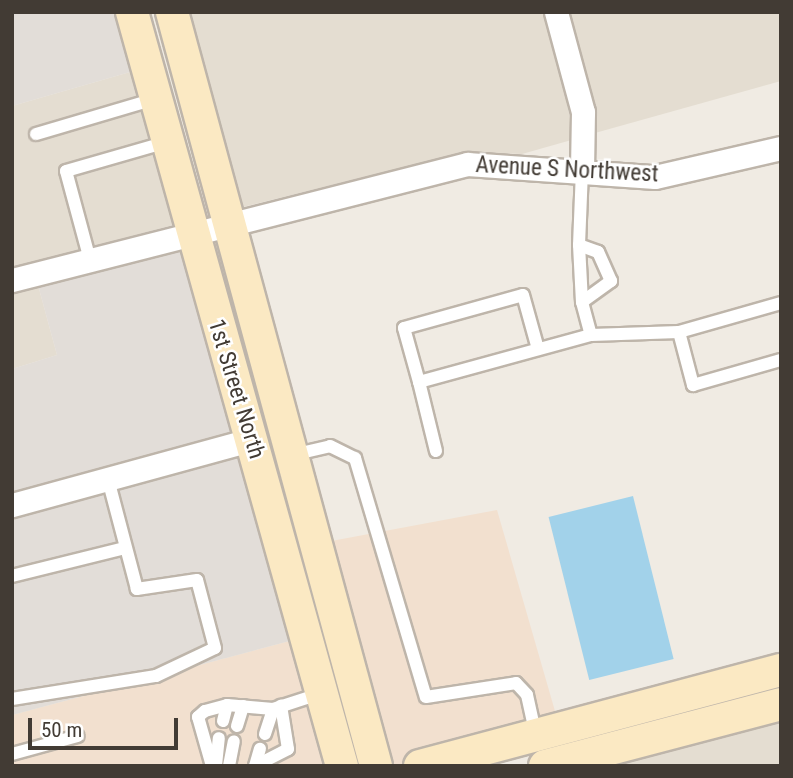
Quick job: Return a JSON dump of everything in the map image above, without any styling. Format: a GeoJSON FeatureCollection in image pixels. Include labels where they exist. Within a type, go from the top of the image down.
{"type":"FeatureCollection","features":[{"type":"Feature","properties":{"kind":"main road","name":"1st Street North"},"geometry":{"type":"LineString","coordinates":[[132,12],[190,233],[342,766]]}},
{"type":"Feature","properties":{"kind":"main road","name":"1st Street North"},"geometry":{"type":"LineString","coordinates":[[172,12],[376,766]]}},
{"type":"Feature","properties":{"kind":"main road"},"geometry":{"type":"LineString","coordinates":[[540,751],[781,670]]}},
{"type":"Feature","properties":{"kind":"main road"},"geometry":{"type":"LineString","coordinates":[[420,766],[540,751],[781,704]]}},
{"type":"Feature","properties":{"kind":"street"},"geometry":{"type":"LineString","coordinates":[[556,12],[583,112],[582,171]]}},
{"type":"Feature","properties":{"kind":"street","name":"Avenue S Northwest"},"geometry":{"type":"LineString","coordinates":[[12,280],[467,164],[678,176],[781,148]]}},
{"type":"Feature","properties":{"kind":"street"},"geometry":{"type":"LineString","coordinates":[[12,505],[250,440]]}},
{"type":"Feature","properties":{"kind":"lane"},"geometry":{"type":"LineString","coordinates":[[36,134],[155,99]]}},
{"type":"Feature","properties":{"kind":"lane"},"geometry":{"type":"LineString","coordinates":[[90,260],[66,172],[167,142]]}},
{"type":"Feature","properties":{"kind":"lane"},"geometry":{"type":"LineString","coordinates":[[582,171],[579,245],[582,302],[591,335]]}},
{"type":"Feature","properties":{"kind":"lane"},"geometry":{"type":"LineString","coordinates":[[579,245],[598,252],[611,281],[582,302]]}},
{"type":"Feature","properties":{"kind":"lane"},"geometry":{"type":"LineString","coordinates":[[436,451],[404,328],[523,295],[538,349]]}},
{"type":"Feature","properties":{"kind":"lane"},"geometry":{"type":"LineString","coordinates":[[419,382],[591,335],[678,332],[781,303]]}},
{"type":"Feature","properties":{"kind":"lane"},"geometry":{"type":"LineString","coordinates":[[678,332],[693,385],[781,360]]}},
{"type":"Feature","properties":{"kind":"lane"},"geometry":{"type":"LineString","coordinates":[[291,455],[330,446],[355,458],[426,697],[516,683],[527,695],[540,751]]}},
{"type":"Feature","properties":{"kind":"lane"},"geometry":{"type":"LineString","coordinates":[[12,699],[156,676],[215,648],[197,580],[136,589],[107,479]]}},
{"type":"Feature","properties":{"kind":"lane"},"geometry":{"type":"LineString","coordinates":[[12,576],[125,548]]}},
{"type":"Feature","properties":{"kind":"lane"},"geometry":{"type":"LineString","coordinates":[[214,766],[198,717],[227,705],[279,712],[322,693]]}},
{"type":"Feature","properties":{"kind":"lane"},"geometry":{"type":"LineString","coordinates":[[223,721],[227,705]]}},
{"type":"Feature","properties":{"kind":"lane"},"geometry":{"type":"LineString","coordinates":[[237,726],[243,706]]}},
{"type":"Feature","properties":{"kind":"lane"},"geometry":{"type":"LineString","coordinates":[[265,734],[279,712]]}},
{"type":"Feature","properties":{"kind":"lane"},"geometry":{"type":"LineString","coordinates":[[279,712],[279,736]]}},
{"type":"Feature","properties":{"kind":"lane"},"geometry":{"type":"LineString","coordinates":[[255,766],[288,749],[279,712]]}},
{"type":"Feature","properties":{"kind":"lane"},"geometry":{"type":"LineString","coordinates":[[12,754],[78,736]]}},
{"type":"Feature","properties":{"kind":"lane"},"geometry":{"type":"LineString","coordinates":[[214,766],[219,738]]}},
{"type":"Feature","properties":{"kind":"lane"},"geometry":{"type":"LineString","coordinates":[[229,766],[234,741]]}},
{"type":"Feature","properties":{"kind":"lane"},"geometry":{"type":"LineString","coordinates":[[255,766],[260,749]]}},
{"type":"Feature","properties":{"kind":"shaded area"},"geometry":{"type":"Polygon","coordinates":[[[12,12],[121,12],[137,70],[12,106],[12,12]]]}},
{"type":"Feature","properties":{"kind":"shaded area"},"geometry":{"type":"Polygon","coordinates":[[[183,12],[546,12],[575,139],[522,154],[465,152],[235,209],[183,12]]]}},
{"type":"Feature","properties":{"kind":"shaded area"},"geometry":{"type":"Polygon","coordinates":[[[567,12],[781,12],[781,81],[595,133],[567,12]]]}},
{"type":"Feature","properties":{"kind":"shaded area"},"geometry":{"type":"Polygon","coordinates":[[[137,70],[177,224],[12,268],[12,106],[137,70]]]}},
{"type":"Feature","properties":{"kind":"shaded area"},"geometry":{"type":"Polygon","coordinates":[[[184,247],[237,431],[12,493],[12,369],[57,355],[38,285],[184,247]]]}},
{"type":"Feature","properties":{"kind":"shaded area"},"geometry":{"type":"Polygon","coordinates":[[[38,285],[57,355],[12,369],[12,292],[38,285]]]}},
{"type":"Feature","properties":{"kind":"shaded area"},"geometry":{"type":"Polygon","coordinates":[[[244,453],[297,639],[12,715],[12,517],[244,453]]]}},
{"type":"Feature","properties":{"kind":"shaded area"},"geometry":{"type":"Polygon","coordinates":[[[497,510],[561,732],[434,766],[387,766],[326,542],[497,510]]]}},
{"type":"Feature","properties":{"kind":"shaded area"},"geometry":{"type":"Polygon","coordinates":[[[297,639],[331,766],[12,766],[12,715],[297,639]]]}},
{"type":"Feature","properties":{"kind":"shaded area"},"geometry":{"type":"Polygon","coordinates":[[[781,698],[781,766],[525,766],[781,698]]]}},
{"type":"Feature","properties":{"kind":"water"},"geometry":{"type":"Polygon","coordinates":[[[633,496],[674,659],[589,680],[549,517],[633,496]]]}}]}
